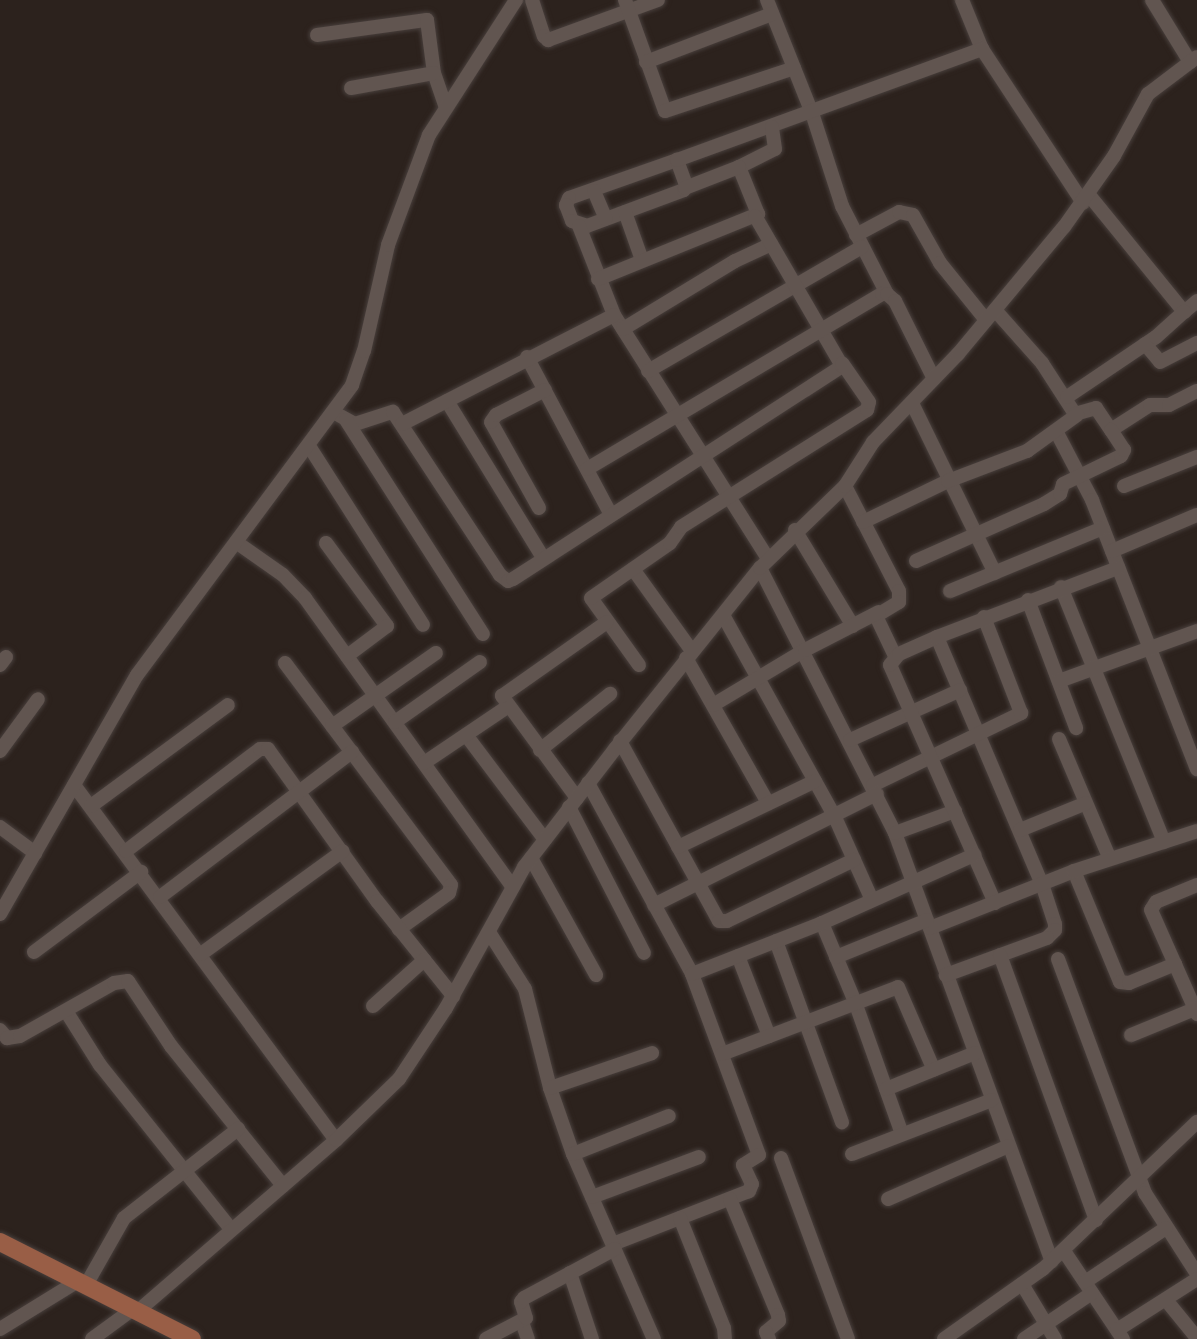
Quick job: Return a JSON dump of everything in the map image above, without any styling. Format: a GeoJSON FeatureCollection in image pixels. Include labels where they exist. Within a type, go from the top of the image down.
{"type":"FeatureCollection","features":[{"type":"Feature","properties":{"kind":"main road"},"geometry":{"type":"LineString","coordinates":[[0,1242],[192,1339]]}},
{"type":"Feature","properties":{"kind":"street"},"geometry":{"type":"LineString","coordinates":[[0,914],[137,675],[309,446],[340,416],[359,368],[388,245],[413,172],[445,105],[516,0]]}},
{"type":"Feature","properties":{"kind":"street"},"geometry":{"type":"LineString","coordinates":[[532,0],[543,36],[548,40],[627,5],[658,0]]}},
{"type":"Feature","properties":{"kind":"street"},"geometry":{"type":"LineString","coordinates":[[767,0],[812,113],[829,172],[859,241],[887,294],[895,301],[934,379]]}},
{"type":"Feature","properties":{"kind":"street"},"geometry":{"type":"LineString","coordinates":[[962,0],[982,49],[1086,199],[1184,312]]}},
{"type":"Feature","properties":{"kind":"street"},"geometry":{"type":"LineString","coordinates":[[92,1339],[135,1310],[283,1186],[336,1140],[399,1079],[453,996],[531,858],[620,741],[764,564],[795,530],[845,486],[869,447],[991,315],[1086,199],[1120,146],[1135,112],[1154,88],[1193,59],[1152,0]]}},
{"type":"Feature","properties":{"kind":"street"},"geometry":{"type":"LineString","coordinates":[[627,5],[663,109],[668,111],[794,68]]}},
{"type":"Feature","properties":{"kind":"street"},"geometry":{"type":"LineString","coordinates":[[646,62],[772,14]]}},
{"type":"Feature","properties":{"kind":"street"},"geometry":{"type":"LineString","coordinates":[[317,35],[426,20],[435,73],[445,105]]}},
{"type":"Feature","properties":{"kind":"street"},"geometry":{"type":"LineString","coordinates":[[982,49],[566,202],[572,221],[579,226],[614,315],[729,498],[764,564],[895,832],[1052,1261]]}},
{"type":"Feature","properties":{"kind":"street"},"geometry":{"type":"LineString","coordinates":[[351,88],[435,73]]}},
{"type":"Feature","properties":{"kind":"street"},"geometry":{"type":"LineString","coordinates":[[579,226],[625,212],[739,167],[775,149],[772,127]]}},
{"type":"Feature","properties":{"kind":"street"},"geometry":{"type":"LineString","coordinates":[[677,160],[686,188]]}},
{"type":"Feature","properties":{"kind":"street"},"geometry":{"type":"LineString","coordinates":[[639,665],[591,598],[673,541],[679,529],[869,408],[869,402],[821,329],[755,216],[758,207],[739,167]]}},
{"type":"Feature","properties":{"kind":"street"},"geometry":{"type":"LineString","coordinates":[[594,190],[606,219]]}},
{"type":"Feature","properties":{"kind":"street"},"geometry":{"type":"LineString","coordinates":[[625,212],[642,260]]}},
{"type":"Feature","properties":{"kind":"street"},"geometry":{"type":"LineString","coordinates":[[648,371],[796,288],[899,212],[913,215],[940,263],[1067,397],[1077,415]]}},
{"type":"Feature","properties":{"kind":"street"},"geometry":{"type":"LineString","coordinates":[[598,279],[755,216]]}},
{"type":"Feature","properties":{"kind":"street"},"geometry":{"type":"LineString","coordinates":[[623,329],[735,261],[771,244]]}},
{"type":"Feature","properties":{"kind":"street"},"geometry":{"type":"LineString","coordinates":[[587,469],[821,329],[887,294]]}},
{"type":"Feature","properties":{"kind":"street"},"geometry":{"type":"LineString","coordinates":[[1067,397],[1145,344],[1197,301]]}},
{"type":"Feature","properties":{"kind":"street"},"geometry":{"type":"LineString","coordinates":[[402,424],[527,357],[614,315]]}},
{"type":"Feature","properties":{"kind":"street"},"geometry":{"type":"LineString","coordinates":[[1145,344],[1160,362],[1197,343]]}},
{"type":"Feature","properties":{"kind":"street"},"geometry":{"type":"LineString","coordinates":[[527,357],[611,515]]}},
{"type":"Feature","properties":{"kind":"street"},"geometry":{"type":"LineString","coordinates":[[340,416],[359,424],[390,411],[402,424],[503,579],[513,579],[840,368],[842,363]]}},
{"type":"Feature","properties":{"kind":"street"},"geometry":{"type":"LineString","coordinates":[[539,508],[491,422],[496,415],[545,390]]}},
{"type":"Feature","properties":{"kind":"street"},"geometry":{"type":"LineString","coordinates":[[1111,430],[1150,405],[1168,405],[1197,391]]}},
{"type":"Feature","properties":{"kind":"street"},"geometry":{"type":"LineString","coordinates":[[447,401],[544,559]]}},
{"type":"Feature","properties":{"kind":"street"},"geometry":{"type":"LineString","coordinates":[[912,403],[948,481],[995,573]]}},
{"type":"Feature","properties":{"kind":"street"},"geometry":{"type":"LineString","coordinates":[[863,522],[948,481],[1027,451],[1077,415],[1095,408],[1111,430],[1123,454],[1063,484],[1056,498],[916,561]]}},
{"type":"Feature","properties":{"kind":"street"},"geometry":{"type":"LineString","coordinates":[[340,416],[483,634]]}},
{"type":"Feature","properties":{"kind":"street"},"geometry":{"type":"LineString","coordinates":[[1056,431],[1082,476],[1197,769]]}},
{"type":"Feature","properties":{"kind":"street"},"geometry":{"type":"LineString","coordinates":[[309,446],[423,625]]}},
{"type":"Feature","properties":{"kind":"street"},"geometry":{"type":"LineString","coordinates":[[1124,486],[1197,457]]}},
{"type":"Feature","properties":{"kind":"street"},"geometry":{"type":"LineString","coordinates":[[713,705],[805,650],[879,612],[901,597],[845,486]]}},
{"type":"Feature","properties":{"kind":"street"},"geometry":{"type":"LineString","coordinates":[[1112,550],[1197,515]]}},
{"type":"Feature","properties":{"kind":"street"},"geometry":{"type":"LineString","coordinates":[[950,591],[1102,528]]}},
{"type":"Feature","properties":{"kind":"street"},"geometry":{"type":"LineString","coordinates":[[795,530],[853,626]]}},
{"type":"Feature","properties":{"kind":"street"},"geometry":{"type":"LineString","coordinates":[[236,542],[291,582],[513,887]]}},
{"type":"Feature","properties":{"kind":"street"},"geometry":{"type":"LineString","coordinates":[[326,543],[387,626],[347,656]]}},
{"type":"Feature","properties":{"kind":"street"},"geometry":{"type":"LineString","coordinates":[[995,903],[890,665],[895,656],[984,617],[1118,568]]}},
{"type":"Feature","properties":{"kind":"street"},"geometry":{"type":"LineString","coordinates":[[633,570],[689,655],[713,705],[768,803]]}},
{"type":"Feature","properties":{"kind":"street"},"geometry":{"type":"LineString","coordinates":[[1061,587],[1164,842]]}},
{"type":"Feature","properties":{"kind":"street"},"geometry":{"type":"LineString","coordinates":[[1028,600],[1076,728]]}},
{"type":"Feature","properties":{"kind":"street"},"geometry":{"type":"LineString","coordinates":[[879,612],[877,621],[895,656]]}},
{"type":"Feature","properties":{"kind":"street"},"geometry":{"type":"LineString","coordinates":[[723,615],[834,815],[872,900]]}},
{"type":"Feature","properties":{"kind":"street"},"geometry":{"type":"LineString","coordinates":[[654,905],[834,815],[875,789],[932,758],[1018,715],[1023,709],[984,617]]}},
{"type":"Feature","properties":{"kind":"street"},"geometry":{"type":"LineString","coordinates":[[607,622],[502,696],[507,707],[540,750],[573,803],[644,953]]}},
{"type":"Feature","properties":{"kind":"street"},"geometry":{"type":"LineString","coordinates":[[1059,681],[1095,671],[1197,631]]}},
{"type":"Feature","properties":{"kind":"street"},"geometry":{"type":"LineString","coordinates":[[937,637],[1042,884],[1055,930],[1047,938],[946,975]]}},
{"type":"Feature","properties":{"kind":"street"},"geometry":{"type":"LineString","coordinates":[[332,726],[436,653]]}},
{"type":"Feature","properties":{"kind":"street"},"geometry":{"type":"LineString","coordinates":[[395,722],[480,662]]}},
{"type":"Feature","properties":{"kind":"street"},"geometry":{"type":"LineString","coordinates":[[285,663],[451,885],[449,893],[399,929]]}},
{"type":"Feature","properties":{"kind":"street"},"geometry":{"type":"LineString","coordinates":[[850,740],[960,690]]}},
{"type":"Feature","properties":{"kind":"street"},"geometry":{"type":"LineString","coordinates":[[540,750],[610,694]]}},
{"type":"Feature","properties":{"kind":"street"},"geometry":{"type":"LineString","coordinates":[[0,751],[38,699]]}},
{"type":"Feature","properties":{"kind":"street"},"geometry":{"type":"LineString","coordinates":[[91,806],[228,705]]}},
{"type":"Feature","properties":{"kind":"street"},"geometry":{"type":"LineString","coordinates":[[424,763],[507,707]]}},
{"type":"Feature","properties":{"kind":"street"},"geometry":{"type":"LineString","coordinates":[[466,735],[544,840]]}},
{"type":"Feature","properties":{"kind":"street"},"geometry":{"type":"LineString","coordinates":[[1059,739],[1110,859]]}},
{"type":"Feature","properties":{"kind":"street"},"geometry":{"type":"LineString","coordinates":[[620,741],[716,918],[723,922],[854,860]]}},
{"type":"Feature","properties":{"kind":"street"},"geometry":{"type":"LineString","coordinates":[[126,851],[265,747],[399,929],[453,996]]}},
{"type":"Feature","properties":{"kind":"street"},"geometry":{"type":"LineString","coordinates":[[159,897],[352,753]]}},
{"type":"Feature","properties":{"kind":"street"},"geometry":{"type":"LineString","coordinates":[[678,847],[815,781]]}},
{"type":"Feature","properties":{"kind":"street"},"geometry":{"type":"LineString","coordinates":[[486,1339],[522,1322],[526,1314],[521,1302],[524,1298],[614,1246],[752,1188],[743,1166],[759,1155],[692,975],[588,783]]}},
{"type":"Feature","properties":{"kind":"street"},"geometry":{"type":"LineString","coordinates":[[74,784],[126,851],[336,1140]]}},
{"type":"Feature","properties":{"kind":"street"},"geometry":{"type":"LineString","coordinates":[[1020,830],[1086,803]]}},
{"type":"Feature","properties":{"kind":"street"},"geometry":{"type":"LineString","coordinates":[[895,832],[955,811]]}},
{"type":"Feature","properties":{"kind":"street"},"geometry":{"type":"LineString","coordinates":[[0,826],[35,853]]}},
{"type":"Feature","properties":{"kind":"street"},"geometry":{"type":"LineString","coordinates":[[836,957],[995,903],[1074,871],[1197,831]]}},
{"type":"Feature","properties":{"kind":"street"},"geometry":{"type":"LineString","coordinates":[[201,954],[343,851]]}},
{"type":"Feature","properties":{"kind":"street"},"geometry":{"type":"LineString","coordinates":[[692,975],[822,923],[975,855]]}},
{"type":"Feature","properties":{"kind":"street"},"geometry":{"type":"LineString","coordinates":[[531,858],[596,975]]}},
{"type":"Feature","properties":{"kind":"street"},"geometry":{"type":"LineString","coordinates":[[1074,871],[1120,982],[1129,983],[1174,964]]}},
{"type":"Feature","properties":{"kind":"street"},"geometry":{"type":"LineString","coordinates":[[34,952],[141,872]]}},
{"type":"Feature","properties":{"kind":"street"},"geometry":{"type":"LineString","coordinates":[[1131,1035],[1196,1010],[1151,907],[1197,885]]}},
{"type":"Feature","properties":{"kind":"street"},"geometry":{"type":"LineString","coordinates":[[822,923],[855,1002],[902,1134]]}},
{"type":"Feature","properties":{"kind":"street"},"geometry":{"type":"LineString","coordinates":[[489,932],[525,989],[550,1088],[573,1154],[654,1339]]}},
{"type":"Feature","properties":{"kind":"street"},"geometry":{"type":"LineString","coordinates":[[776,941],[808,1020],[842,1122]]}},
{"type":"Feature","properties":{"kind":"street"},"geometry":{"type":"LineString","coordinates":[[1000,955],[1096,1220]]}},
{"type":"Feature","properties":{"kind":"street"},"geometry":{"type":"LineString","coordinates":[[738,956],[769,1036]]}},
{"type":"Feature","properties":{"kind":"street"},"geometry":{"type":"LineString","coordinates":[[1058,959],[1099,1062],[1139,1178],[1166,1228],[1197,1277],[1120,1335],[1064,1251]]}},
{"type":"Feature","properties":{"kind":"street"},"geometry":{"type":"LineString","coordinates":[[373,1006],[424,960]]}},
{"type":"Feature","properties":{"kind":"street"},"geometry":{"type":"LineString","coordinates":[[0,1030],[13,1039],[114,983],[122,981],[134,985],[161,1033],[283,1186]]}},
{"type":"Feature","properties":{"kind":"street"},"geometry":{"type":"LineString","coordinates":[[722,1054],[891,987],[901,989],[934,1070]]}},
{"type":"Feature","properties":{"kind":"street"},"geometry":{"type":"LineString","coordinates":[[66,1011],[100,1065],[231,1229]]}},
{"type":"Feature","properties":{"kind":"street"},"geometry":{"type":"LineString","coordinates":[[550,1088],[652,1053]]}},
{"type":"Feature","properties":{"kind":"street"},"geometry":{"type":"LineString","coordinates":[[886,1089],[975,1053]]}},
{"type":"Feature","properties":{"kind":"street"},"geometry":{"type":"LineString","coordinates":[[852,1154],[992,1100]]}},
{"type":"Feature","properties":{"kind":"street"},"geometry":{"type":"LineString","coordinates":[[573,1154],[669,1116]]}},
{"type":"Feature","properties":{"kind":"street"},"geometry":{"type":"LineString","coordinates":[[944,1339],[1064,1251],[1197,1122]]}},
{"type":"Feature","properties":{"kind":"street"},"geometry":{"type":"LineString","coordinates":[[0,1329],[82,1283],[123,1218],[238,1129]]}},
{"type":"Feature","properties":{"kind":"street"},"geometry":{"type":"LineString","coordinates":[[888,1198],[1009,1146]]}},
{"type":"Feature","properties":{"kind":"street"},"geometry":{"type":"LineString","coordinates":[[592,1197],[699,1157]]}},
{"type":"Feature","properties":{"kind":"street"},"geometry":{"type":"LineString","coordinates":[[781,1158],[848,1339]]}},
{"type":"Feature","properties":{"kind":"street"},"geometry":{"type":"LineString","coordinates":[[730,1198],[778,1315],[779,1321],[766,1332],[769,1339]]}},
{"type":"Feature","properties":{"kind":"street"},"geometry":{"type":"LineString","coordinates":[[680,1218],[724,1328],[725,1339]]}},
{"type":"Feature","properties":{"kind":"street"},"geometry":{"type":"LineString","coordinates":[[1024,1339],[1046,1325],[1166,1228]]}},
{"type":"Feature","properties":{"kind":"street"},"geometry":{"type":"LineString","coordinates":[[570,1273],[592,1339]]}},
{"type":"Feature","properties":{"kind":"street"},"geometry":{"type":"LineString","coordinates":[[1022,1284],[1055,1339]]}},
{"type":"Feature","properties":{"kind":"street"},"geometry":{"type":"LineString","coordinates":[[1166,1300],[1197,1338]]}},
{"type":"Feature","properties":{"kind":"street"},"geometry":{"type":"LineString","coordinates":[[522,1322],[528,1339]]}}]}
